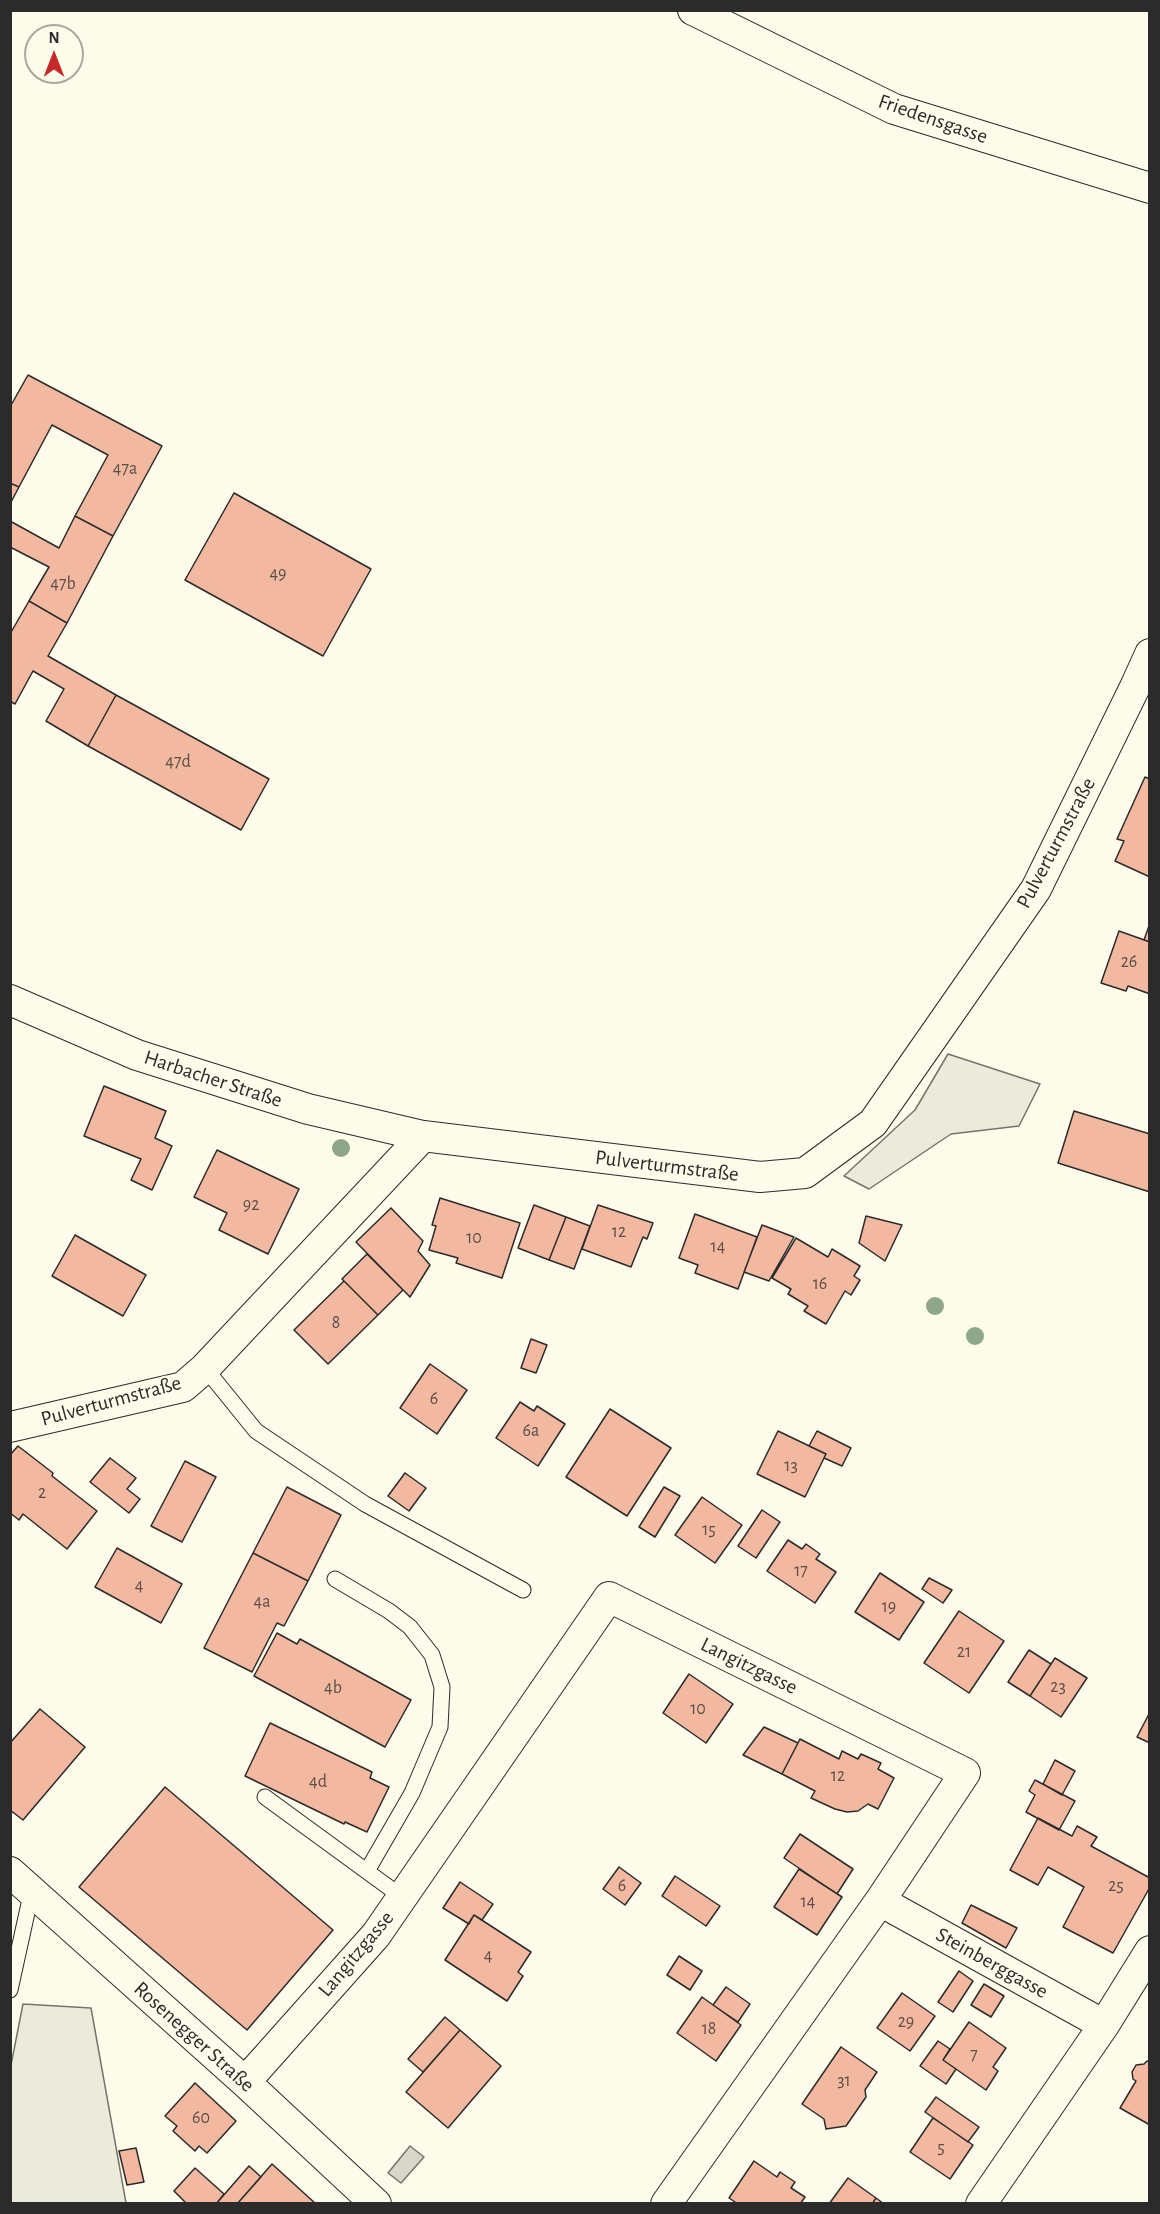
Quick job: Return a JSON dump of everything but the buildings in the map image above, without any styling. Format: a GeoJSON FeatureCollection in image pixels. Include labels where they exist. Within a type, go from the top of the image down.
{"type":"FeatureCollection","features":[{"type":"Feature","properties":{"kind":"street","name":"Friedensgasse"},"geometry":{"type":"LineString","coordinates":[[693,10],[894,109],[1149,188]]}},
{"type":"Feature","properties":{"kind":"street","name":"Pulverturmstraße"},"geometry":{"type":"LineString","coordinates":[[10,1428],[183,1387],[204,1368],[423,1136],[760,1177],[805,1173],[873,1123],[1036,889],[1143,686],[1149,654]]}},
{"type":"Feature","properties":{"kind":"street","name":"Harbacher Straße"},"geometry":{"type":"LineString","coordinates":[[10,1000],[137,1055],[308,1109],[423,1136]]}},
{"type":"Feature","properties":{"kind":"street","name":"Langitzgasse"},"geometry":{"type":"LineString","coordinates":[[244,2082],[376,1935],[609,1597],[965,1773],[880,1900],[666,2204]]}},
{"type":"Feature","properties":{"kind":"street","name":"Rosenegger Straße"},"geometry":{"type":"LineString","coordinates":[[21,1881],[376,2204]]}},
{"type":"Feature","properties":{"kind":"street","name":"Steinberggasse"},"geometry":{"type":"LineString","coordinates":[[880,1900],[1104,2025]]}},
{"type":"Feature","properties":{"kind":"street"},"geometry":{"type":"LineString","coordinates":[[981,2204],[1104,2025],[1149,1950]]}},
{"type":"Feature","properties":{"kind":"lane"},"geometry":{"type":"LineString","coordinates":[[204,1368],[256,1431],[365,1504],[524,1590]]}},
{"type":"Feature","properties":{"kind":"lane"},"geometry":{"type":"LineString","coordinates":[[335,1579],[389,1611],[410,1627],[432,1655],[442,1687],[440,1727],[412,1793],[367,1872]]}},
{"type":"Feature","properties":{"kind":"lane"},"geometry":{"type":"LineString","coordinates":[[265,1797],[402,1897]]}},
{"type":"Feature","properties":{"kind":"lane"},"geometry":{"type":"LineString","coordinates":[[10,1990],[21,1881]]}},
{"type":"Feature","properties":{"kind":"shaded area"},"geometry":{"type":"Polygon","coordinates":[[[948,1054],[1040,1084],[1019,1126],[951,1134],[869,1189],[844,1176],[915,1110],[948,1054]]]}},
{"type":"Feature","properties":{"kind":"shaded area"},"geometry":{"type":"Polygon","coordinates":[[[23,2004],[91,2008],[126,2203],[11,2203],[11,2065],[23,2004]]]}},
{"type":"Feature","properties":{"kind":"shaded area"},"geometry":{"type":"Polygon","coordinates":[[[410,2146],[424,2157],[401,2183],[388,2173],[410,2146]]]}}]}
